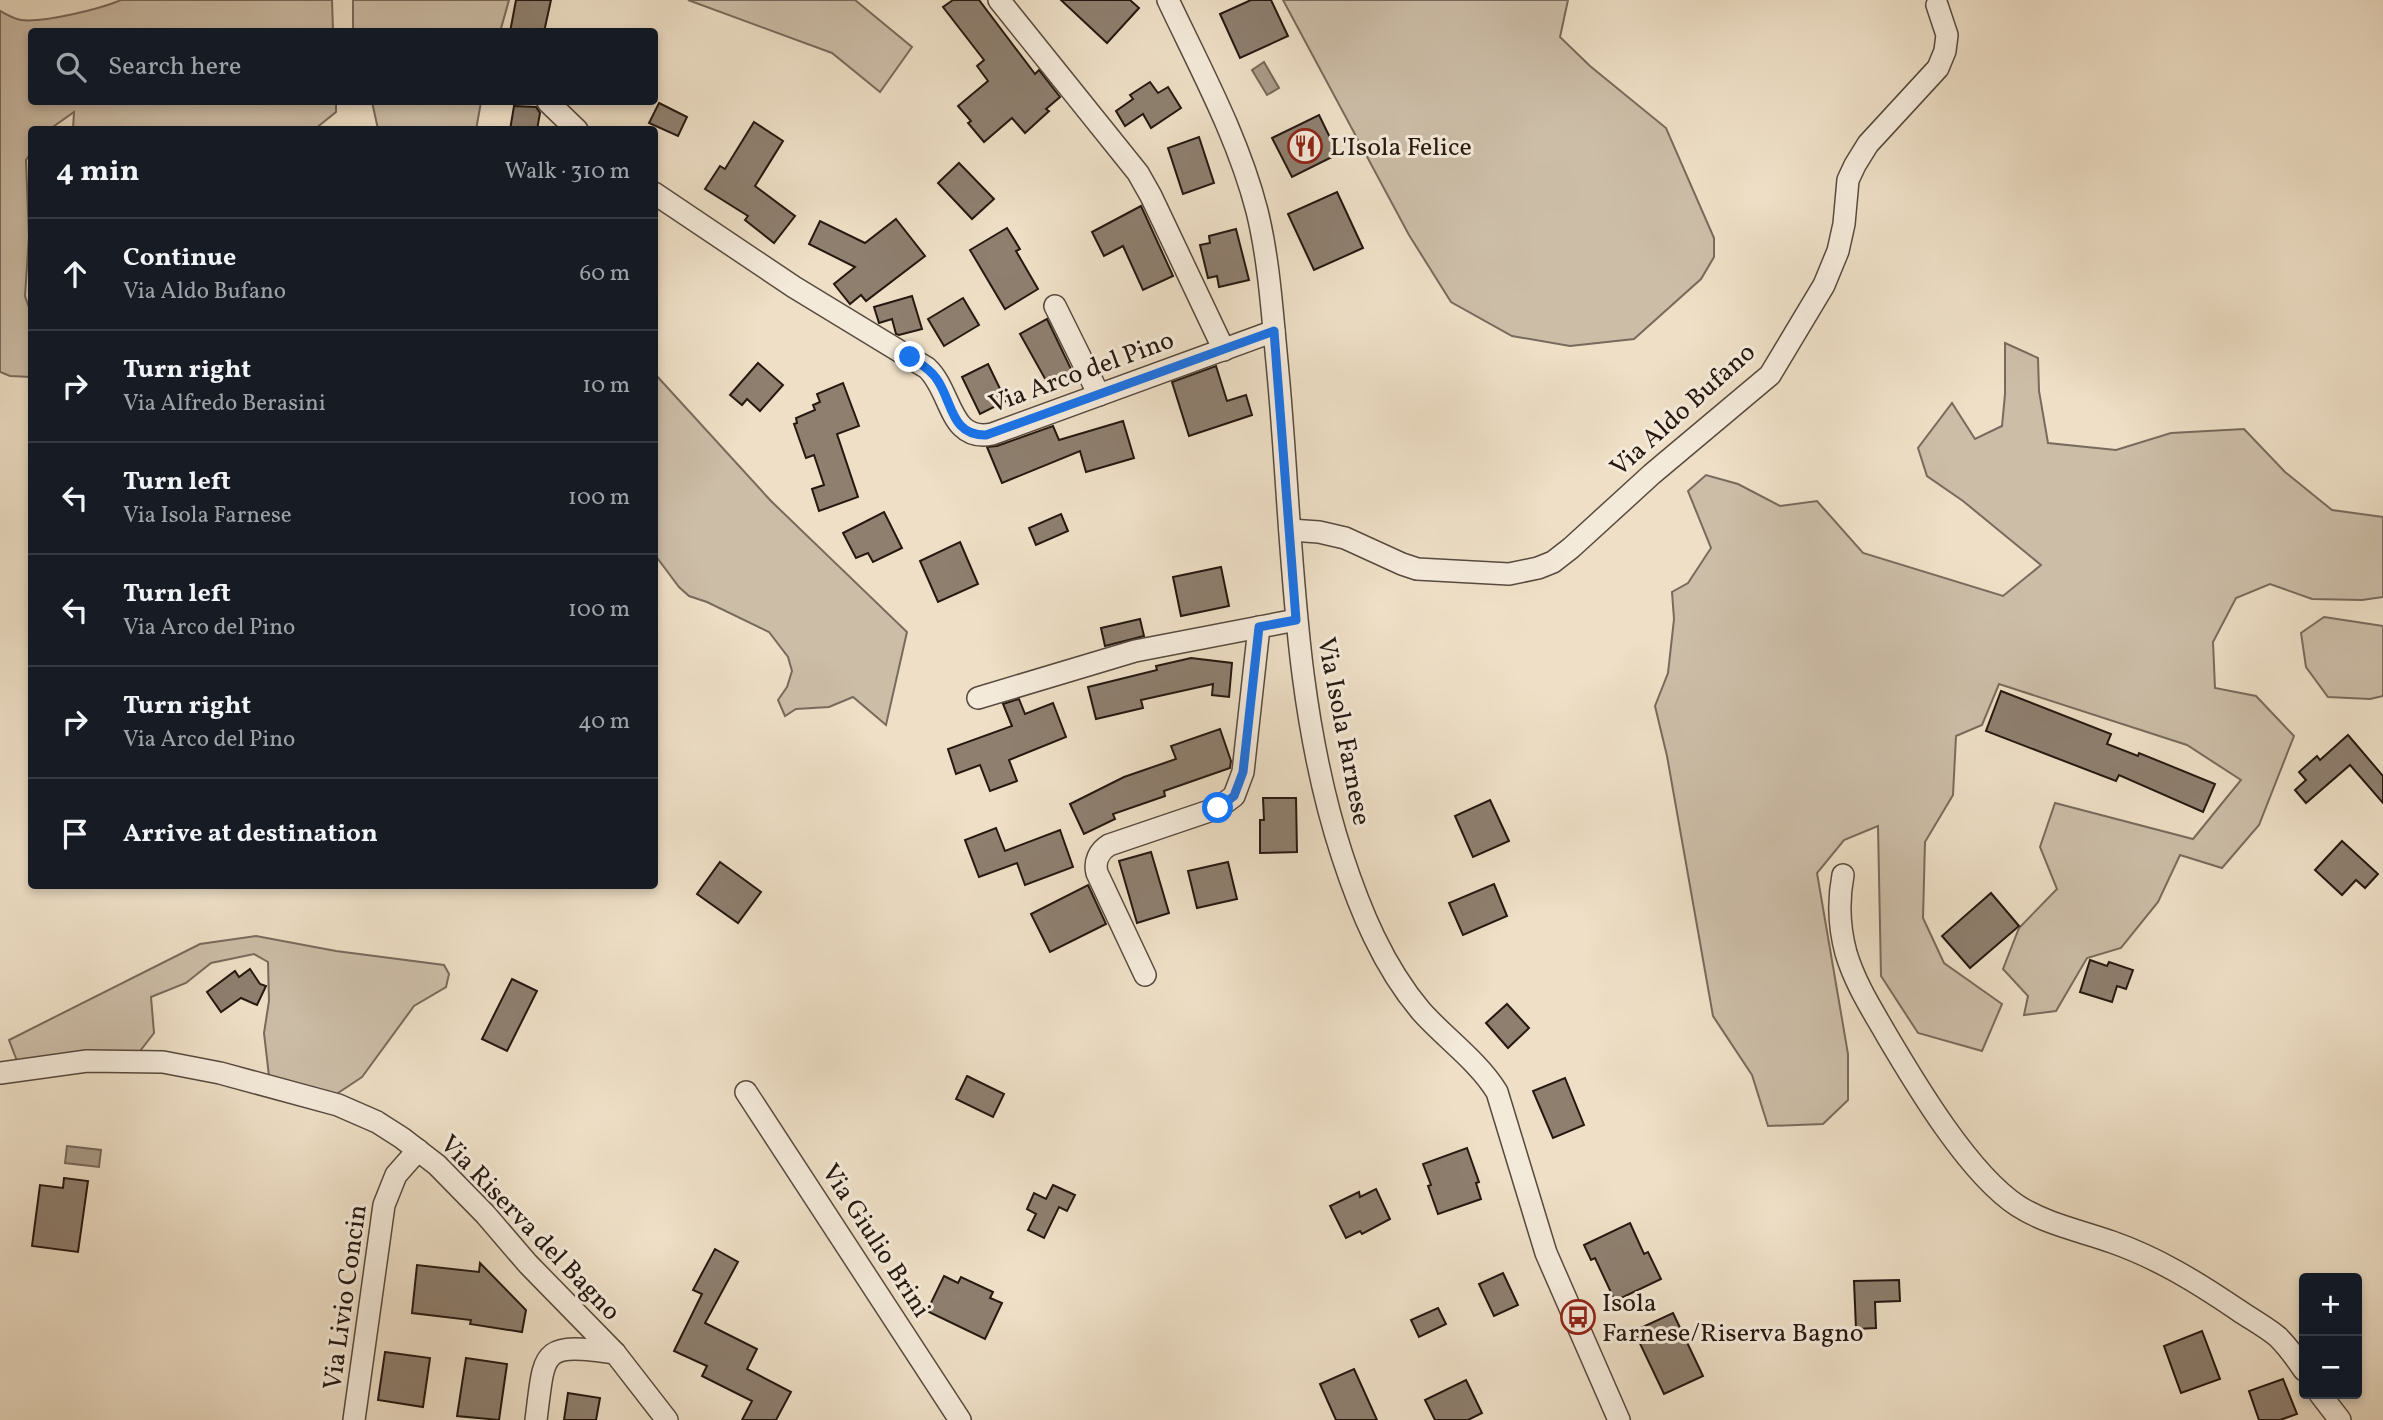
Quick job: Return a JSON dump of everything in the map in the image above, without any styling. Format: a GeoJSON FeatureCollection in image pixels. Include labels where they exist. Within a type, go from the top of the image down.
{"type":"FeatureCollection","features":[{"type":"Feature","properties":{"kind":"street"},"geometry":{"type":"LineString","coordinates":[[999,0],[1138,173],[1224,349]]}},
{"type":"Feature","properties":{"kind":"street","name":"Via Isola Farnese"},"geometry":{"type":"LineString","coordinates":[[1168,0],[1227,125],[1249,183],[1264,248],[1274,331],[1296,620],[1305,691],[1324,791],[1342,855],[1366,919],[1387,963],[1409,995],[1497,1092],[1546,1253],[1619,1420]]}},
{"type":"Feature","properties":{"kind":"street","name":"Via Aldo Bufano"},"geometry":{"type":"LineString","coordinates":[[1290,530],[1319,532],[1345,538],[1418,569],[1509,574],[1553,562],[1571,548],[1652,474],[1770,375],[1824,285],[1834,263],[1844,224],[1848,180],[1855,165],[1868,144],[1938,68],[1945,51],[1947,35],[1937,5]]}},
{"type":"Feature","properties":{"kind":"street"},"geometry":{"type":"LineString","coordinates":[[551,105],[573,126]]}},
{"type":"Feature","properties":{"kind":"street","name":"Via Arco del Pino"},"geometry":{"type":"LineString","coordinates":[[658,196],[801,292],[927,368],[943,389],[959,426],[968,433],[979,436],[992,434],[1274,331]]}},
{"type":"Feature","properties":{"kind":"street"},"geometry":{"type":"LineString","coordinates":[[1055,306],[1099,395]]}},
{"type":"Feature","properties":{"kind":"street"},"geometry":{"type":"LineString","coordinates":[[978,698],[1135,651],[1296,620]]}},
{"type":"Feature","properties":{"kind":"street"},"geometry":{"type":"LineString","coordinates":[[1145,975],[1097,873],[1096,863],[1100,853],[1109,845],[1218,808],[1234,796],[1243,772],[1259,627]]}},
{"type":"Feature","properties":{"kind":"street"},"geometry":{"type":"LineString","coordinates":[[1843,874],[1839,906],[1840,926],[1856,982],[1924,1096],[1961,1148],[1995,1187],[2018,1206],[2038,1216],[2146,1255],[2191,1279],[2276,1335],[2299,1362]]}},
{"type":"Feature","properties":{"kind":"street","name":"Via Riserva del Bagno"},"geometry":{"type":"LineString","coordinates":[[0,1073],[87,1061],[163,1062],[220,1073],[338,1105],[377,1122],[437,1165],[485,1214],[528,1264],[614,1353],[667,1420]]}},
{"type":"Feature","properties":{"kind":"street","name":"Via Giulio Brini"},"geometry":{"type":"LineString","coordinates":[[746,1091],[960,1420]]}},
{"type":"Feature","properties":{"kind":"street","name":"Via Livio Concin"},"geometry":{"type":"LineString","coordinates":[[354,1420],[384,1205],[396,1175],[418,1150]]}},
{"type":"Feature","properties":{"kind":"street"},"geometry":{"type":"LineString","coordinates":[[536,1420],[543,1368],[549,1357],[567,1348],[614,1353]]}},
{"type":"Feature","properties":{"kind":"street"},"geometry":{"type":"LineString","coordinates":[[2324,1399],[2340,1420]]}},
{"type":"Feature","properties":{"kind":"shaded area"},"geometry":{"type":"Polygon","coordinates":[[[121,0],[332,0],[333,28],[28,28],[28,105],[336,105],[336,112],[319,126],[73,126],[74,112],[54,126],[28,126],[28,251],[25,296],[28,304],[28,377],[10,376],[0,372],[0,11],[13,18],[31,20],[121,0]]]}},
{"type":"Feature","properties":{"kind":"shaded area"},"geometry":{"type":"Polygon","coordinates":[[[353,0],[509,0],[501,28],[353,28],[353,0]]]}},
{"type":"Feature","properties":{"kind":"shaded area"},"geometry":{"type":"Polygon","coordinates":[[[688,0],[855,0],[912,47],[880,92],[832,53],[688,0]]]}},
{"type":"Feature","properties":{"kind":"shaded area"},"geometry":{"type":"Polygon","coordinates":[[[1283,0],[1568,0],[1560,37],[1590,66],[1666,128],[1714,238],[1714,257],[1701,279],[1634,339],[1570,346],[1512,336],[1451,302],[1409,235],[1283,0]]]}},
{"type":"Feature","properties":{"kind":"shaded area"},"geometry":{"type":"Polygon","coordinates":[[[1264,62],[1279,88],[1267,95],[1252,70],[1264,62]]]}},
{"type":"Feature","properties":{"kind":"shaded area"},"geometry":{"type":"Polygon","coordinates":[[[373,105],[480,105],[477,126],[377,126],[373,105]]]}},
{"type":"Feature","properties":{"kind":"shaded area"},"geometry":{"type":"Polygon","coordinates":[[[2005,343],[2038,358],[2039,391],[2048,443],[2116,450],[2171,433],[2244,429],[2285,472],[2332,510],[2383,517],[2383,597],[2362,600],[2312,599],[2270,584],[2236,598],[2213,642],[2215,688],[2256,696],[2294,736],[2259,825],[2222,868],[2180,855],[2158,902],[2121,948],[2087,958],[2056,1011],[2024,1015],[2028,996],[2003,969],[2019,928],[2057,889],[2040,847],[2055,803],[2193,839],[2241,780],[2187,745],[1999,684],[1982,725],[1956,736],[1953,795],[1925,842],[1923,918],[1944,963],[2002,1004],[1982,1051],[1918,1033],[1881,976],[1878,826],[1844,840],[1817,873],[1848,1054],[1848,1100],[1823,1124],[1768,1126],[1752,1075],[1713,1016],[1667,756],[1655,706],[1668,673],[1674,619],[1672,592],[1688,583],[1711,548],[1688,491],[1706,475],[1738,484],[1780,506],[1817,501],[1863,553],[2003,596],[2041,565],[1963,501],[1927,476],[1918,448],[1952,403],[1975,439],[2002,426],[2005,343]]]}},
{"type":"Feature","properties":{"kind":"shaded area"},"geometry":{"type":"Polygon","coordinates":[[[658,377],[771,501],[907,632],[886,725],[853,697],[829,707],[796,709],[785,716],[778,700],[787,687],[792,671],[788,657],[769,632],[689,596],[658,559],[658,377]]]}},
{"type":"Feature","properties":{"kind":"shaded area"},"geometry":{"type":"Polygon","coordinates":[[[2324,617],[2383,626],[2383,696],[2370,699],[2328,697],[2306,667],[2301,633],[2324,617]]]}},
{"type":"Feature","properties":{"kind":"shaded area"},"geometry":{"type":"Polygon","coordinates":[[[256,936],[336,951],[444,965],[449,974],[446,987],[414,1006],[362,1077],[332,1097],[269,1076],[264,1033],[269,1001],[268,962],[254,954],[211,963],[186,983],[151,997],[154,1033],[140,1051],[17,1061],[9,1040],[200,944],[256,936]]]}},
{"type":"Feature","properties":{"kind":"shaded area"},"geometry":{"type":"Polygon","coordinates":[[[67,1146],[101,1150],[99,1167],[65,1163],[67,1146]]]}},
{"type":"Feature","properties":{"kind":"building"},"geometry":{"type":"Polygon","coordinates":[[[516,0],[551,0],[545,28],[511,28],[516,0]]]}},
{"type":"Feature","properties":{"kind":"building"},"geometry":{"type":"Polygon","coordinates":[[[953,0],[979,0],[1035,74],[1039,70],[1060,97],[1025,133],[1012,118],[984,142],[958,106],[988,81],[977,66],[984,60],[943,7],[953,0]]]}},
{"type":"Feature","properties":{"kind":"building"},"geometry":{"type":"Polygon","coordinates":[[[1061,0],[1130,0],[1139,8],[1107,43],[1061,0]]]}},
{"type":"Feature","properties":{"kind":"building"},"geometry":{"type":"Polygon","coordinates":[[[1251,0],[1271,0],[1288,36],[1240,58],[1220,14],[1251,0]]]}},
{"type":"Feature","properties":{"kind":"building"},"geometry":{"type":"Polygon","coordinates":[[[1150,82],[1158,93],[1168,87],[1181,108],[1151,128],[1143,114],[1125,126],[1116,111],[1133,99],[1130,95],[1150,82]]]}},
{"type":"Feature","properties":{"kind":"building"},"geometry":{"type":"Polygon","coordinates":[[[659,103],[687,117],[678,136],[649,123],[659,103]]]}},
{"type":"Feature","properties":{"kind":"building"},"geometry":{"type":"Polygon","coordinates":[[[514,106],[536,107],[540,113],[538,126],[511,126],[514,106]]]}},
{"type":"Feature","properties":{"kind":"building","name":"L'Isola Felice"},"geometry":{"type":"Polygon","coordinates":[[[1319,115],[1338,154],[1292,177],[1272,138],[1319,115]]]}},
{"type":"Feature","properties":{"kind":"building"},"geometry":{"type":"Polygon","coordinates":[[[754,122],[783,141],[755,186],[795,216],[774,243],[745,220],[748,216],[705,189],[720,166],[725,169],[754,122]]]}},
{"type":"Feature","properties":{"kind":"building"},"geometry":{"type":"Polygon","coordinates":[[[1199,137],[1214,183],[1183,194],[1168,148],[1199,137]]]}},
{"type":"Feature","properties":{"kind":"building"},"geometry":{"type":"Polygon","coordinates":[[[959,163],[994,199],[972,219],[938,183],[959,163]]]}},
{"type":"Feature","properties":{"kind":"building"},"geometry":{"type":"Polygon","coordinates":[[[1337,192],[1363,248],[1314,270],[1288,214],[1337,192]]]}},
{"type":"Feature","properties":{"kind":"building"},"geometry":{"type":"Polygon","coordinates":[[[1141,206],[1173,276],[1143,290],[1123,246],[1104,256],[1092,232],[1141,206]]]}},
{"type":"Feature","properties":{"kind":"building"},"geometry":{"type":"Polygon","coordinates":[[[896,219],[925,256],[866,301],[861,295],[850,304],[834,284],[855,267],[809,244],[820,221],[865,243],[896,219]]]}},
{"type":"Feature","properties":{"kind":"building"},"geometry":{"type":"Polygon","coordinates":[[[1007,228],[1020,249],[1016,251],[1038,289],[1005,309],[970,250],[1007,228]]]}},
{"type":"Feature","properties":{"kind":"building"},"geometry":{"type":"Polygon","coordinates":[[[1236,229],[1249,280],[1219,287],[1217,276],[1208,278],[1200,245],[1210,243],[1209,236],[1236,229]]]}},
{"type":"Feature","properties":{"kind":"building"},"geometry":{"type":"Polygon","coordinates":[[[912,296],[922,329],[899,335],[896,334],[892,319],[879,323],[874,307],[912,296]]]}},
{"type":"Feature","properties":{"kind":"building"},"geometry":{"type":"Polygon","coordinates":[[[963,298],[979,325],[944,346],[928,319],[963,298]]]}},
{"type":"Feature","properties":{"kind":"building"},"geometry":{"type":"Polygon","coordinates":[[[1047,319],[1072,371],[1048,384],[1020,334],[1047,319]]]}},
{"type":"Feature","properties":{"kind":"building"},"geometry":{"type":"Polygon","coordinates":[[[758,363],[783,385],[760,411],[747,399],[742,405],[730,395],[758,363]]]}},
{"type":"Feature","properties":{"kind":"building"},"geometry":{"type":"Polygon","coordinates":[[[988,364],[1006,401],[980,414],[962,377],[988,364]]]}},
{"type":"Feature","properties":{"kind":"building"},"geometry":{"type":"Polygon","coordinates":[[[1216,366],[1227,401],[1246,395],[1252,415],[1189,436],[1172,382],[1216,366]]]}},
{"type":"Feature","properties":{"kind":"building"},"geometry":{"type":"Polygon","coordinates":[[[843,383],[859,426],[837,434],[858,497],[819,511],[812,489],[824,485],[814,455],[806,458],[794,424],[797,423],[796,418],[815,410],[813,405],[820,402],[817,394],[843,383]]]}},
{"type":"Feature","properties":{"kind":"building"},"geometry":{"type":"Polygon","coordinates":[[[1123,421],[1134,458],[1086,472],[1080,451],[1002,483],[987,447],[1053,426],[1059,440],[1123,421]]]}},
{"type":"Feature","properties":{"kind":"building"},"geometry":{"type":"Polygon","coordinates":[[[884,512],[902,548],[873,562],[868,553],[856,558],[843,533],[884,512]]]}},
{"type":"Feature","properties":{"kind":"building"},"geometry":{"type":"Polygon","coordinates":[[[1061,514],[1068,531],[1036,545],[1029,528],[1061,514]]]}},
{"type":"Feature","properties":{"kind":"building"},"geometry":{"type":"Polygon","coordinates":[[[960,542],[978,584],[938,602],[920,561],[960,542]]]}},
{"type":"Feature","properties":{"kind":"building"},"geometry":{"type":"Polygon","coordinates":[[[1221,567],[1229,606],[1181,616],[1173,577],[1221,567]]]}},
{"type":"Feature","properties":{"kind":"building"},"geometry":{"type":"Polygon","coordinates":[[[1140,619],[1144,636],[1105,646],[1101,628],[1140,619]]]}},
{"type":"Feature","properties":{"kind":"building"},"geometry":{"type":"Polygon","coordinates":[[[1191,658],[1232,663],[1229,697],[1212,695],[1213,684],[1141,700],[1143,708],[1096,719],[1088,687],[1157,670],[1156,666],[1191,658]]]}},
{"type":"Feature","properties":{"kind":"building"},"geometry":{"type":"Polygon","coordinates":[[[2001,691],[2111,734],[2107,744],[2138,756],[2139,753],[2215,784],[2203,812],[2119,775],[2116,781],[1986,731],[2001,691]]]}},
{"type":"Feature","properties":{"kind":"building"},"geometry":{"type":"Polygon","coordinates":[[[1019,699],[1025,714],[1053,703],[1066,737],[1009,760],[1017,781],[990,791],[980,765],[956,774],[948,749],[1012,726],[1003,704],[1019,699]]]}},
{"type":"Feature","properties":{"kind":"building"},"geometry":{"type":"Polygon","coordinates":[[[1220,729],[1231,761],[1230,768],[1164,791],[1165,796],[1113,814],[1115,819],[1084,834],[1070,804],[1124,777],[1176,759],[1171,746],[1220,729]]]}},
{"type":"Feature","properties":{"kind":"building"},"geometry":{"type":"Polygon","coordinates":[[[2348,735],[2383,776],[2383,803],[2350,765],[2306,803],[2295,790],[2306,780],[2299,772],[2317,756],[2320,760],[2348,735]]]}},
{"type":"Feature","properties":{"kind":"building"},"geometry":{"type":"Polygon","coordinates":[[[1263,798],[1296,798],[1297,852],[1260,853],[1260,820],[1264,820],[1263,798]]]}},
{"type":"Feature","properties":{"kind":"building"},"geometry":{"type":"Polygon","coordinates":[[[1490,800],[1509,841],[1473,857],[1455,816],[1490,800]]]}},
{"type":"Feature","properties":{"kind":"building"},"geometry":{"type":"Polygon","coordinates":[[[996,828],[1005,851],[1060,830],[1073,867],[1025,885],[1017,863],[979,877],[965,840],[996,828]]]}},
{"type":"Feature","properties":{"kind":"building"},"geometry":{"type":"Polygon","coordinates":[[[2342,841],[2378,874],[2365,888],[2356,880],[2342,895],[2315,870],[2342,841]]]}},
{"type":"Feature","properties":{"kind":"building"},"geometry":{"type":"Polygon","coordinates":[[[1151,852],[1169,913],[1137,923],[1119,861],[1151,852]]]}},
{"type":"Feature","properties":{"kind":"building"},"geometry":{"type":"Polygon","coordinates":[[[720,862],[761,892],[738,923],[697,894],[720,862]]]}},
{"type":"Feature","properties":{"kind":"building"},"geometry":{"type":"Polygon","coordinates":[[[1228,862],[1237,899],[1197,908],[1188,871],[1228,862]]]}},
{"type":"Feature","properties":{"kind":"building"},"geometry":{"type":"Polygon","coordinates":[[[1494,884],[1507,916],[1463,935],[1449,903],[1494,884]]]}},
{"type":"Feature","properties":{"kind":"building"},"geometry":{"type":"Polygon","coordinates":[[[1088,885],[1106,924],[1050,952],[1031,914],[1088,885]]]}},
{"type":"Feature","properties":{"kind":"building"},"geometry":{"type":"Polygon","coordinates":[[[1991,893],[2019,926],[1970,968],[1942,936],[1991,893]]]}},
{"type":"Feature","properties":{"kind":"building"},"geometry":{"type":"Polygon","coordinates":[[[2090,960],[2107,966],[2109,962],[2133,970],[2126,989],[2117,986],[2112,1002],[2080,992],[2090,960]]]}},
{"type":"Feature","properties":{"kind":"building"},"geometry":{"type":"Polygon","coordinates":[[[250,969],[260,984],[266,986],[257,1005],[241,998],[221,1012],[207,992],[235,971],[239,977],[250,969]]]}},
{"type":"Feature","properties":{"kind":"building"},"geometry":{"type":"Polygon","coordinates":[[[512,979],[537,991],[507,1051],[482,1039],[512,979]]]}},
{"type":"Feature","properties":{"kind":"building"},"geometry":{"type":"Polygon","coordinates":[[[1507,1004],[1529,1028],[1508,1048],[1486,1023],[1507,1004]]]}},
{"type":"Feature","properties":{"kind":"building"},"geometry":{"type":"Polygon","coordinates":[[[967,1076],[1004,1094],[993,1117],[956,1099],[967,1076]]]}},
{"type":"Feature","properties":{"kind":"building"},"geometry":{"type":"Polygon","coordinates":[[[1565,1078],[1584,1125],[1553,1138],[1533,1091],[1565,1078]]]}},
{"type":"Feature","properties":{"kind":"building"},"geometry":{"type":"Polygon","coordinates":[[[1467,1148],[1479,1182],[1476,1183],[1481,1199],[1438,1214],[1423,1164],[1467,1148]]]}},
{"type":"Feature","properties":{"kind":"building"},"geometry":{"type":"Polygon","coordinates":[[[64,1178],[88,1181],[78,1252],[32,1246],[40,1185],[63,1188],[64,1178]]]}},
{"type":"Feature","properties":{"kind":"building"},"geometry":{"type":"Polygon","coordinates":[[[1053,1185],[1075,1195],[1067,1211],[1059,1207],[1044,1238],[1028,1230],[1036,1214],[1027,1209],[1034,1193],[1046,1199],[1053,1185]]]}},
{"type":"Feature","properties":{"kind":"building"},"geometry":{"type":"Polygon","coordinates":[[[1376,1189],[1390,1219],[1362,1234],[1360,1231],[1346,1238],[1330,1206],[1359,1192],[1360,1197],[1376,1189]]]}},
{"type":"Feature","properties":{"kind":"building"},"geometry":{"type":"Polygon","coordinates":[[[1630,1223],[1644,1254],[1648,1252],[1661,1279],[1615,1301],[1595,1258],[1591,1260],[1584,1245],[1630,1223]]]}},
{"type":"Feature","properties":{"kind":"building"},"geometry":{"type":"Polygon","coordinates":[[[715,1249],[738,1262],[705,1323],[757,1349],[747,1369],[791,1392],[776,1420],[742,1420],[752,1401],[702,1376],[707,1366],[674,1351],[702,1294],[693,1290],[715,1249]]]}},
{"type":"Feature","properties":{"kind":"building"},"geometry":{"type":"Polygon","coordinates":[[[480,1263],[526,1310],[522,1332],[470,1324],[471,1320],[412,1313],[417,1265],[479,1272],[480,1263]]]}},
{"type":"Feature","properties":{"kind":"building"},"geometry":{"type":"Polygon","coordinates":[[[1503,1273],[1518,1305],[1494,1316],[1479,1284],[1503,1273]]]}},
{"type":"Feature","properties":{"kind":"building"},"geometry":{"type":"Polygon","coordinates":[[[944,1276],[958,1283],[961,1277],[993,1292],[990,1298],[1002,1303],[985,1339],[927,1311],[944,1276]]]}},
{"type":"Feature","properties":{"kind":"building"},"geometry":{"type":"Polygon","coordinates":[[[1899,1280],[1900,1301],[1875,1302],[1876,1328],[1856,1329],[1854,1281],[1899,1280]]]}},
{"type":"Feature","properties":{"kind":"building"},"geometry":{"type":"Polygon","coordinates":[[[1438,1308],[1446,1324],[1419,1337],[1411,1320],[1438,1308]]]}},
{"type":"Feature","properties":{"kind":"building"},"geometry":{"type":"Polygon","coordinates":[[[1673,1313],[1703,1376],[1664,1394],[1634,1331],[1673,1313]]]}},
{"type":"Feature","properties":{"kind":"building"},"geometry":{"type":"Polygon","coordinates":[[[2202,1331],[2220,1379],[2181,1393],[2164,1346],[2202,1331]]]}},
{"type":"Feature","properties":{"kind":"building"},"geometry":{"type":"Polygon","coordinates":[[[385,1352],[430,1358],[423,1407],[378,1400],[385,1352]]]}},
{"type":"Feature","properties":{"kind":"building"},"geometry":{"type":"Polygon","coordinates":[[[466,1358],[507,1364],[499,1420],[457,1416],[466,1358]]]}},
{"type":"Feature","properties":{"kind":"building"},"geometry":{"type":"Polygon","coordinates":[[[1354,1369],[1377,1420],[1336,1420],[1320,1384],[1354,1369]]]}},
{"type":"Feature","properties":{"kind":"building"},"geometry":{"type":"Polygon","coordinates":[[[2283,1379],[2297,1414],[2280,1420],[2259,1420],[2249,1391],[2283,1379]]]}},
{"type":"Feature","properties":{"kind":"building"},"geometry":{"type":"Polygon","coordinates":[[[1466,1380],[1482,1413],[1468,1420],[1435,1420],[1425,1400],[1466,1380]]]}},
{"type":"Feature","properties":{"kind":"building"},"geometry":{"type":"Polygon","coordinates":[[[568,1393],[600,1398],[596,1420],[564,1420],[568,1393]]]}},
{"type":"Feature","properties":{"kind":"place","name":"L'Isola Felice"},"geometry":{"type":"Point","coordinates":[1305,146]}},
{"type":"Feature","properties":{"kind":"place","name":"Isola Farnese/Riserva Bagno"},"geometry":{"type":"Point","coordinates":[1578,1317]}},
{"type":"Feature","properties":{"kind":"route"},"geometry":{"type":"LineString","coordinates":[[910,357],[934,375],[959,426],[974,435],[986,435],[1274,331],[1296,620],[1259,627],[1243,772],[1234,796],[1218,808]]}}]}
